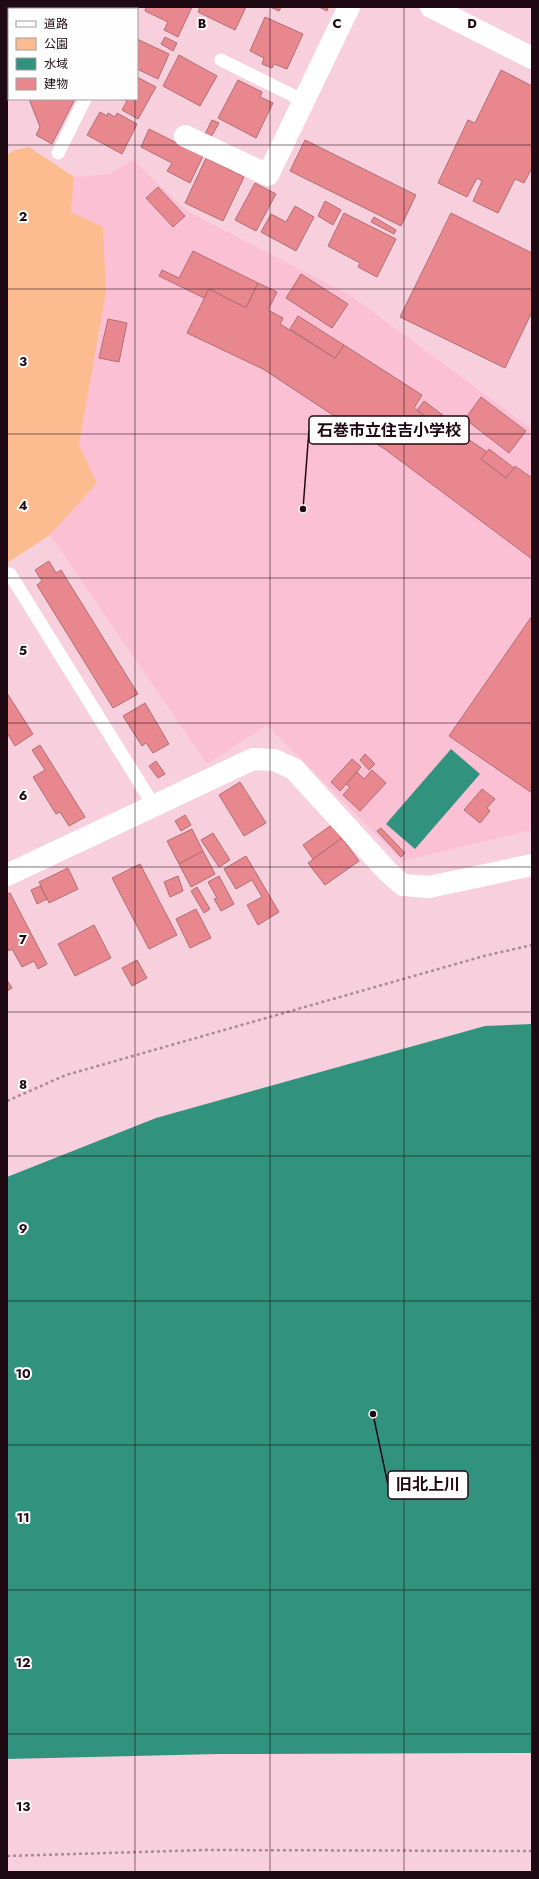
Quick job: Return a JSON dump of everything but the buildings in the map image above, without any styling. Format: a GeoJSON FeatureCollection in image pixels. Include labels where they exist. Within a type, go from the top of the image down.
{"type":"FeatureCollection","features":[{"type":"Feature","properties":{"kind":"street"},"geometry":{"type":"LineString","coordinates":[[185,136],[268,175],[349,7]]}},
{"type":"Feature","properties":{"kind":"street"},"geometry":{"type":"LineString","coordinates":[[442,9],[532,58]]}},
{"type":"Feature","properties":{"kind":"street"},"geometry":{"type":"LineString","coordinates":[[7,875],[253,759],[274,760],[294,769],[387,871],[403,885],[429,887],[523,866]]}},
{"type":"Feature","properties":{"kind":"lane"},"geometry":{"type":"LineString","coordinates":[[221,60],[304,101]]}},
{"type":"Feature","properties":{"kind":"lane"},"geometry":{"type":"LineString","coordinates":[[58,153],[84,100]]}},
{"type":"Feature","properties":{"kind":"lane"},"geometry":{"type":"LineString","coordinates":[[10,574],[154,806]]}},
{"type":"Feature","properties":{"kind":"path"},"geometry":{"type":"LineString","coordinates":[[7,1101],[66,1075],[484,956],[532,945]]}},
{"type":"Feature","properties":{"kind":"path"},"geometry":{"type":"LineString","coordinates":[[7,1856],[206,1850],[532,1851]]}},
{"type":"Feature","properties":{"kind":"shaded area"},"geometry":{"type":"Polygon","coordinates":[[[133,160],[187,211],[350,295],[532,429],[532,830],[402,861],[267,725],[207,764],[50,535],[97,483],[79,445],[106,292],[71,212],[74,177],[109,174],[133,160]]]}},
{"type":"Feature","properties":{"kind":"green space"},"geometry":{"type":"Polygon","coordinates":[[[29,147],[74,177],[71,212],[103,227],[106,292],[79,445],[97,483],[50,535],[7,563],[7,155],[15,150],[29,147]]]}},
{"type":"Feature","properties":{"kind":"water"},"geometry":{"type":"Polygon","coordinates":[[[451,749],[480,774],[415,849],[386,824],[451,749]]]}},
{"type":"Feature","properties":{"kind":"water"},"geometry":{"type":"Polygon","coordinates":[[[532,1024],[532,1753],[218,1754],[7,1759],[7,1177],[156,1118],[485,1026],[532,1024]]]}},
{"type":"Feature","properties":{"kind":"place","name":"石巻市立住吉小学校"},"geometry":{"type":"Point","coordinates":[303,509]}},
{"type":"Feature","properties":{"kind":"place","name":"旧北上川"},"geometry":{"type":"Point","coordinates":[373,1414]}}]}
